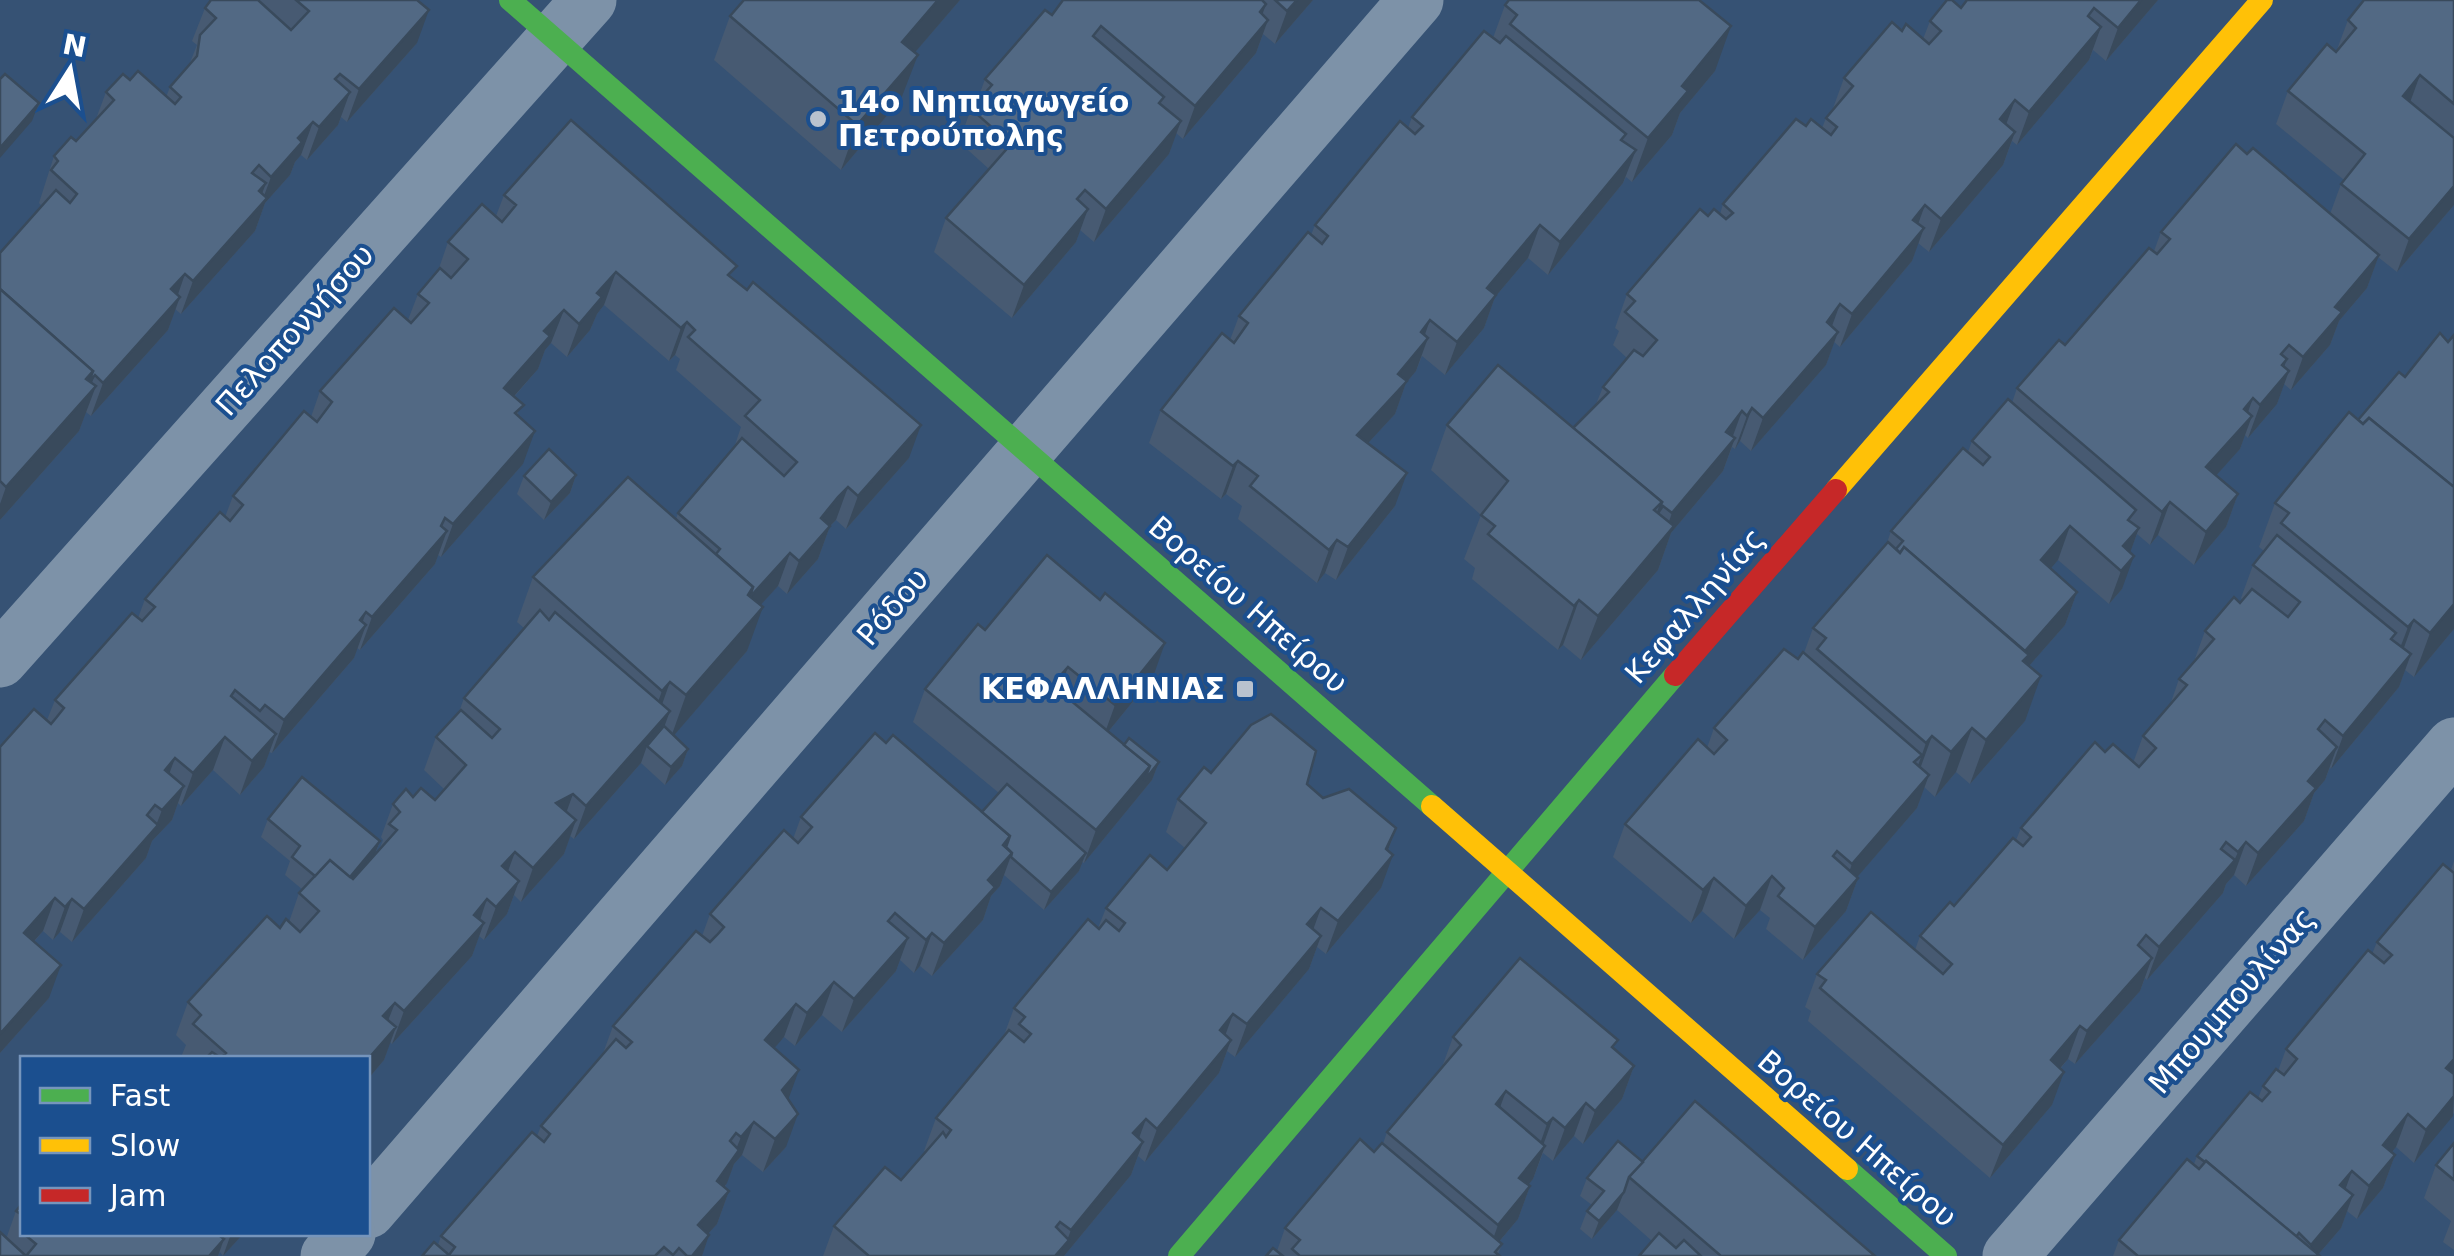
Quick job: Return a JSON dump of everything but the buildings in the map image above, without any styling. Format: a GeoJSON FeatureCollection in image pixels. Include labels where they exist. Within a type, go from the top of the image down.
{"type":"FeatureCollection","features":[{"type":"Feature","properties":{"kind":"street","name":"Βορείου Ηπείρου"},"geometry":{"type":"LineString","coordinates":[[510,0],[572,20],[1027,452],[1946,1256]]}},
{"type":"Feature","properties":{"kind":"street","name":"Ρόδου"},"geometry":{"type":"LineString","coordinates":[[370,1209],[1416,0]]}},
{"type":"Feature","properties":{"kind":"street","name":"Κεφαλληνίας"},"geometry":{"type":"LineString","coordinates":[[1179,1256],[1505,870],[2262,0]]}},
{"type":"Feature","properties":{"kind":"street","name":"Πελοποννήσου"},"geometry":{"type":"LineString","coordinates":[[0,660],[572,20]]}},
{"type":"Feature","properties":{"kind":"street","name":"Μπουμπουλίνας"},"geometry":{"type":"LineString","coordinates":[[2010,1256],[2454,745]]}},
{"type":"Feature","properties":{"kind":"street"},"geometry":{"type":"LineString","coordinates":[[328,1256],[346,1236]]}},
{"type":"Feature","properties":{"kind":"traffic: fast"},"geometry":{"type":"LineString","coordinates":[[510,0],[1432,806]]}},
{"type":"Feature","properties":{"kind":"traffic: fast"},"geometry":{"type":"LineString","coordinates":[[1179,1256],[1675,675]]}},
{"type":"Feature","properties":{"kind":"traffic: fast"},"geometry":{"type":"LineString","coordinates":[[1847,1169],[1946,1256]]}},
{"type":"Feature","properties":{"kind":"traffic: slow"},"geometry":{"type":"LineString","coordinates":[[1836,490],[2262,0]]}},
{"type":"Feature","properties":{"kind":"traffic: slow"},"geometry":{"type":"LineString","coordinates":[[1432,806],[1847,1169]]}},
{"type":"Feature","properties":{"kind":"traffic: jam"},"geometry":{"type":"LineString","coordinates":[[1675,675],[1836,490]]}},
{"type":"Feature","properties":{"kind":"place","name":"14ο Νηπιαγωγείο Πετρούπολης"},"geometry":{"type":"Point","coordinates":[818,119]}},
{"type":"Feature","properties":{"kind":"place","name":"ΚΕΦΑΛΛΗΝΙΑΣ"},"geometry":{"type":"Point","coordinates":[1245,689]}}]}
